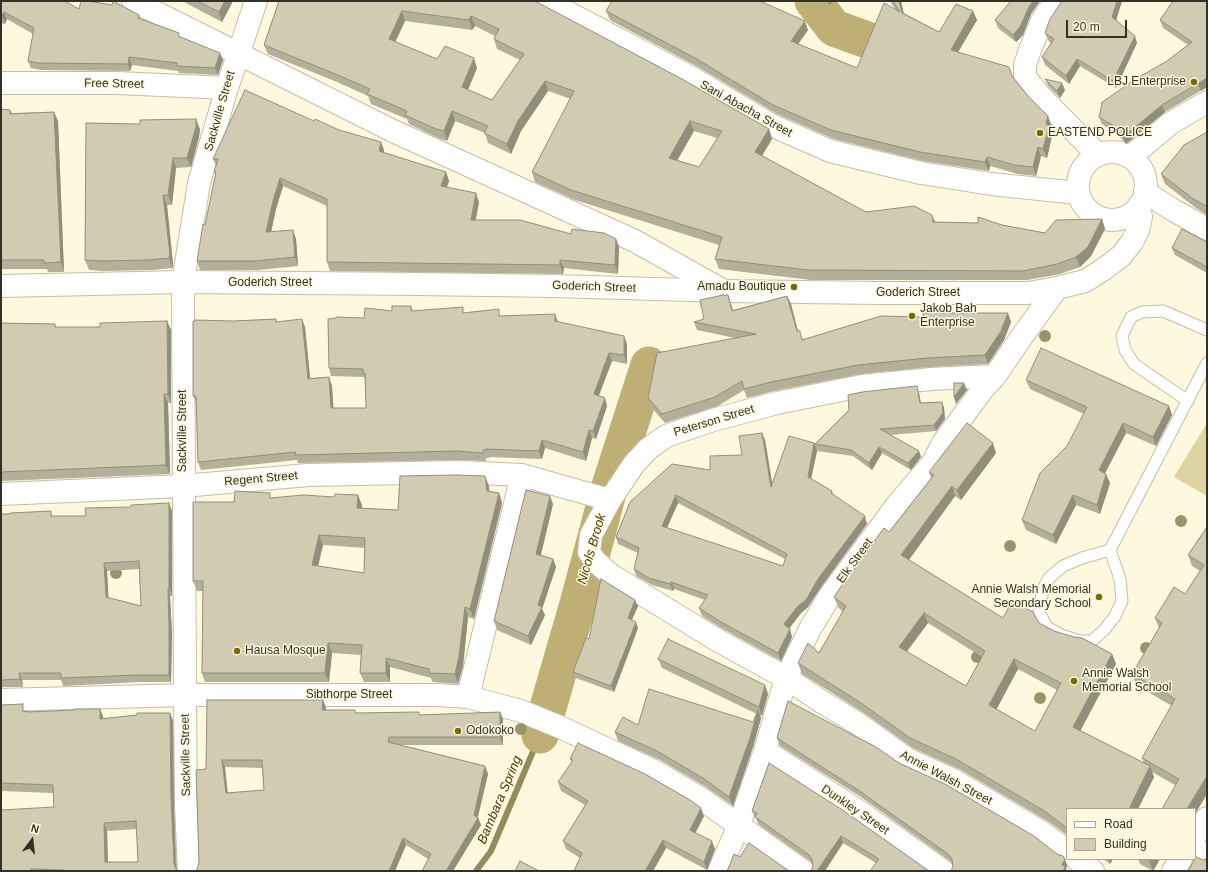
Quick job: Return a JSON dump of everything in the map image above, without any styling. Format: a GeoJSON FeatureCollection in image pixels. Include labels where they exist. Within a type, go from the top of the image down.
{"type":"FeatureCollection","features":[{"type":"Feature","properties":{"kind":"street"},"geometry":{"type":"LineString","coordinates":[[133,1],[393,131],[635,241],[724,291]]}},
{"type":"Feature","properties":{"kind":"street","name":"Sackville Street"},"geometry":{"type":"LineString","coordinates":[[189,871],[186,804],[183,282],[199,183],[226,88],[256,1]]}},
{"type":"Feature","properties":{"kind":"street","name":"Sani Abacha Street"},"geometry":{"type":"LineString","coordinates":[[546,1],[692,78],[771,125],[830,151],[921,173],[991,184],[1078,193]]}},
{"type":"Feature","properties":{"kind":"street"},"geometry":{"type":"LineString","coordinates":[[1055,1],[1042,21],[1030,50],[1025,65],[1025,77],[1041,97],[1098,155]]}},
{"type":"Feature","properties":{"kind":"street","name":"Free Street"},"geometry":{"type":"LineString","coordinates":[[1,83],[117,84],[226,88]]}},
{"type":"Feature","properties":{"kind":"street"},"geometry":{"type":"LineString","coordinates":[[1130,158],[1171,124],[1207,102]]}},
{"type":"Feature","properties":{"kind":"street"},"geometry":{"type":"LineString","coordinates":[[1109,152],[1120,153],[1138,164],[1143,172],[1145,182],[1142,198],[1132,213],[1122,218],[1110,220],[1090,212],[1078,193],[1078,181],[1081,170],[1088,161],[1098,155],[1109,152]]}},
{"type":"Feature","properties":{"kind":"street"},"geometry":{"type":"LineString","coordinates":[[1142,198],[1173,210],[1207,229]]}},
{"type":"Feature","properties":{"kind":"street","name":"Goderich Street"},"geometry":{"type":"LineString","coordinates":[[1,286],[183,282],[554,286],[724,291],[1028,293],[1058,288],[1085,280],[1104,270],[1121,256],[1132,242],[1138,230],[1141,218],[1142,198]]}},
{"type":"Feature","properties":{"kind":"street"},"geometry":{"type":"LineString","coordinates":[[1138,230],[1173,210]]}},
{"type":"Feature","properties":{"kind":"street","name":"Elk Street"},"geometry":{"type":"LineString","coordinates":[[719,871],[738,825],[765,751],[786,678],[810,629],[831,594],[898,504],[932,464],[943,443],[983,389],[995,376],[1058,288]]}},
{"type":"Feature","properties":{"kind":"street","name":"Peterson Street"},"geometry":{"type":"LineString","coordinates":[[786,678],[717,640],[624,584],[595,561],[589,552],[591,535],[607,499],[634,464],[648,449],[666,436],[713,420],[776,403],[862,386],[931,379],[995,376]]}},
{"type":"Feature","properties":{"kind":"street","name":"Regent Street"},"geometry":{"type":"LineString","coordinates":[[1,494],[183,486],[308,475],[460,472],[522,475],[607,499]]}},
{"type":"Feature","properties":{"kind":"street"},"geometry":{"type":"LineString","coordinates":[[468,697],[522,475]]}},
{"type":"Feature","properties":{"kind":"street","name":"Annie Walsh Street"},"geometry":{"type":"LineString","coordinates":[[786,678],[856,723],[907,759],[953,780],[1043,833],[1066,850]]}},
{"type":"Feature","properties":{"kind":"street","name":"Sibthorpe Street"},"geometry":{"type":"LineString","coordinates":[[1,700],[185,695],[436,694],[468,697],[521,711],[560,727],[646,767],[700,798],[804,871]]}},
{"type":"Feature","properties":{"kind":"street","name":"Dunkley Street"},"geometry":{"type":"LineString","coordinates":[[765,751],[854,808],[943,871]]}},
{"type":"Feature","properties":{"kind":"street"},"geometry":{"type":"LineString","coordinates":[[1196,834],[1207,818]]}},
{"type":"Feature","properties":{"kind":"street"},"geometry":{"type":"LineString","coordinates":[[1196,849],[1207,856]]}},
{"type":"Feature","properties":{"kind":"street"},"geometry":{"type":"LineString","coordinates":[[1078,860],[1093,871]]}},
{"type":"Feature","properties":{"kind":"street"},"geometry":{"type":"LineString","coordinates":[[1173,871],[1179,860]]}},
{"type":"Feature","properties":{"kind":"lane"},"geometry":{"type":"LineString","coordinates":[[1188,401],[1134,364],[1125,350],[1122,336],[1131,317],[1142,312],[1163,311],[1207,330]]}},
{"type":"Feature","properties":{"kind":"lane"},"geometry":{"type":"LineString","coordinates":[[1110,550],[1120,579],[1122,601],[1115,616],[1106,629],[1092,641],[1080,641],[1061,635],[1047,627],[1039,612],[1044,589],[1049,578],[1063,566],[1082,558],[1110,550],[1207,363]]}},
{"type":"Feature","properties":{"kind":"shaded area"},"geometry":{"type":"Polygon","coordinates":[[[1207,423],[1207,496],[1174,477],[1207,423]]]}},
{"type":"Feature","properties":{"kind":"building"},"geometry":{"type":"Polygon","coordinates":[[[1,1],[65,1],[79,9],[81,1],[112,5],[113,1],[139,15],[138,18],[179,33],[178,36],[220,53],[215,68],[177,66],[177,63],[129,57],[128,64],[38,63],[28,61],[34,28],[4,12],[1,16],[1,1]]]}},
{"type":"Feature","properties":{"kind":"building"},"geometry":{"type":"Polygon","coordinates":[[[197,1],[225,1],[219,12],[197,1]]]}},
{"type":"Feature","properties":{"kind":"building"},"geometry":{"type":"Polygon","coordinates":[[[279,1],[535,1],[682,79],[769,129],[755,152],[866,212],[914,206],[932,215],[933,222],[978,223],[978,217],[1002,225],[1045,233],[1056,220],[1102,219],[1088,247],[1076,257],[1057,264],[1023,271],[808,270],[715,259],[722,237],[571,190],[532,172],[574,91],[545,81],[518,121],[507,144],[484,133],[488,126],[452,111],[444,131],[436,129],[405,115],[407,111],[367,94],[370,89],[264,45],[279,1]],[[402,11],[389,39],[437,59],[445,46],[474,58],[462,87],[492,100],[524,54],[494,39],[499,29],[471,16],[469,20],[402,11]],[[690,121],[669,158],[699,167],[722,131],[690,121]]]}},
{"type":"Feature","properties":{"kind":"building"},"geometry":{"type":"Polygon","coordinates":[[[612,1],[760,1],[805,21],[791,41],[857,68],[884,3],[900,12],[893,1],[899,1],[902,13],[939,32],[956,4],[973,11],[951,50],[1009,67],[1012,76],[1029,97],[1048,116],[1046,123],[1049,127],[1043,149],[1038,147],[1033,167],[1014,165],[987,157],[985,162],[920,152],[831,130],[773,105],[695,58],[606,11],[612,1]]]}},
{"type":"Feature","properties":{"kind":"building"},"geometry":{"type":"Polygon","coordinates":[[[1011,1],[1033,1],[1020,27],[1013,35],[995,20],[1011,1]]]}},
{"type":"Feature","properties":{"kind":"building"},"geometry":{"type":"Polygon","coordinates":[[[1062,1],[1117,1],[1112,17],[1135,36],[1113,81],[1077,59],[1066,76],[1042,57],[1054,39],[1045,33],[1050,19],[1062,1]]]}},
{"type":"Feature","properties":{"kind":"building"},"geometry":{"type":"Polygon","coordinates":[[[1173,1],[1207,1],[1207,78],[1162,105],[1123,137],[1114,126],[1099,117],[1101,103],[1134,80],[1167,61],[1192,42],[1160,20],[1173,1]]]}},
{"type":"Feature","properties":{"kind":"building"},"geometry":{"type":"Polygon","coordinates":[[[1045,79],[1062,83],[1057,91],[1045,79]]]}},
{"type":"Feature","properties":{"kind":"building"},"geometry":{"type":"Polygon","coordinates":[[[245,90],[314,121],[315,119],[339,130],[381,142],[379,151],[446,172],[441,186],[476,193],[471,220],[520,220],[571,234],[572,229],[604,233],[616,239],[615,265],[560,260],[560,265],[327,262],[327,199],[280,178],[266,232],[293,230],[295,257],[255,261],[197,261],[203,224],[205,225],[216,172],[214,172],[218,159],[213,159],[245,90]]]}},
{"type":"Feature","properties":{"kind":"building"},"geometry":{"type":"Polygon","coordinates":[[[1,109],[10,110],[10,114],[54,112],[61,262],[44,263],[44,260],[1,260],[1,109]]]}},
{"type":"Feature","properties":{"kind":"building"},"geometry":{"type":"Polygon","coordinates":[[[196,119],[196,127],[187,158],[173,158],[168,195],[163,195],[170,254],[169,258],[148,260],[85,260],[86,123],[140,124],[140,120],[196,119]]]}},
{"type":"Feature","properties":{"kind":"building"},"geometry":{"type":"Polygon","coordinates":[[[1207,132],[1206,206],[1192,198],[1161,174],[1184,145],[1207,132]]]}},
{"type":"Feature","properties":{"kind":"building"},"geometry":{"type":"Polygon","coordinates":[[[1182,229],[1207,242],[1207,267],[1172,248],[1182,229]]]}},
{"type":"Feature","properties":{"kind":"building"},"geometry":{"type":"Polygon","coordinates":[[[728,295],[732,311],[787,296],[797,331],[800,331],[802,340],[881,316],[923,317],[923,313],[1008,313],[1001,331],[985,355],[927,358],[858,365],[771,382],[744,389],[742,381],[715,397],[662,414],[648,398],[657,353],[756,334],[694,322],[704,319],[700,300],[728,295]]]}},
{"type":"Feature","properties":{"kind":"building"},"geometry":{"type":"Polygon","coordinates":[[[392,306],[411,306],[411,311],[463,307],[463,313],[499,309],[499,316],[555,314],[555,321],[624,336],[624,355],[609,353],[594,394],[605,398],[593,431],[589,430],[583,452],[542,440],[539,451],[486,449],[483,450],[483,453],[457,451],[295,455],[296,452],[198,462],[196,396],[193,396],[193,321],[276,319],[276,322],[302,319],[308,379],[329,377],[331,408],[366,408],[365,373],[363,373],[363,369],[329,368],[328,319],[336,317],[364,318],[365,308],[392,311],[392,306]]]}},
{"type":"Feature","properties":{"kind":"building"},"geometry":{"type":"Polygon","coordinates":[[[167,321],[168,394],[164,394],[166,465],[1,472],[1,323],[55,324],[55,327],[100,327],[100,323],[167,321]]]}},
{"type":"Feature","properties":{"kind":"building"},"geometry":{"type":"Polygon","coordinates":[[[1041,348],[1169,406],[1153,437],[1123,423],[1099,470],[1106,474],[1097,505],[1073,495],[1053,535],[1022,520],[1040,473],[1067,446],[1087,407],[1026,380],[1041,348]]]}},
{"type":"Feature","properties":{"kind":"building"},"geometry":{"type":"Polygon","coordinates":[[[954,383],[964,383],[954,397],[954,383]]]}},
{"type":"Feature","properties":{"kind":"building"},"geometry":{"type":"Polygon","coordinates":[[[917,386],[920,403],[942,402],[943,413],[934,425],[880,429],[919,451],[908,463],[879,447],[869,463],[851,450],[815,444],[849,410],[848,395],[917,386]]]}},
{"type":"Feature","properties":{"kind":"building"},"geometry":{"type":"Polygon","coordinates":[[[967,423],[993,443],[957,490],[952,486],[901,555],[1003,618],[1012,601],[1033,612],[1039,623],[1054,631],[1082,638],[1112,654],[1073,727],[1150,766],[1129,808],[1066,808],[1066,827],[1046,812],[956,759],[910,738],[861,703],[798,663],[808,643],[819,653],[846,606],[834,597],[884,528],[889,532],[934,475],[929,472],[967,423]],[[924,613],[899,647],[966,686],[985,651],[924,613]],[[1014,659],[989,705],[1035,731],[1061,683],[1014,659]]]}},
{"type":"Feature","properties":{"kind":"building"},"geometry":{"type":"Polygon","coordinates":[[[762,433],[771,487],[789,436],[814,443],[808,477],[832,491],[831,493],[865,516],[818,579],[806,600],[798,606],[784,624],[790,629],[778,653],[721,622],[699,608],[708,595],[671,582],[670,584],[649,578],[634,569],[639,548],[616,537],[630,502],[672,464],[710,470],[710,456],[742,455],[739,436],[762,433]],[[676,495],[662,526],[783,566],[787,554],[676,495]]]}},
{"type":"Feature","properties":{"kind":"building"},"geometry":{"type":"Polygon","coordinates":[[[400,476],[485,476],[487,491],[499,493],[470,609],[465,607],[459,656],[455,674],[429,673],[429,669],[386,658],[386,673],[360,673],[362,645],[328,643],[325,673],[202,673],[203,581],[193,581],[193,502],[234,502],[235,491],[270,493],[270,498],[304,495],[334,497],[335,494],[358,495],[357,508],[398,510],[400,476]],[[319,535],[312,565],[364,573],[365,538],[319,535]]]}},
{"type":"Feature","properties":{"kind":"building"},"geometry":{"type":"Polygon","coordinates":[[[526,490],[550,496],[536,554],[553,559],[538,605],[542,607],[528,636],[494,621],[526,490]]]}},
{"type":"Feature","properties":{"kind":"building"},"geometry":{"type":"Polygon","coordinates":[[[169,503],[169,675],[61,678],[61,673],[19,673],[20,679],[1,680],[1,514],[51,511],[51,516],[86,516],[85,508],[131,507],[131,505],[169,503]],[[139,561],[104,563],[106,597],[141,606],[139,561]]]}},
{"type":"Feature","properties":{"kind":"building"},"geometry":{"type":"Polygon","coordinates":[[[1207,527],[1207,776],[1188,808],[1163,808],[1179,779],[1142,758],[1175,699],[1132,674],[1162,623],[1155,618],[1174,587],[1185,594],[1204,565],[1188,555],[1207,527]]]}},
{"type":"Feature","properties":{"kind":"building"},"geometry":{"type":"Polygon","coordinates":[[[601,579],[635,600],[628,618],[636,622],[611,686],[573,672],[586,638],[589,639],[601,579]]]}},
{"type":"Feature","properties":{"kind":"building"},"geometry":{"type":"Polygon","coordinates":[[[668,639],[765,685],[759,707],[658,659],[668,639]]]}},
{"type":"Feature","properties":{"kind":"building"},"geometry":{"type":"Polygon","coordinates":[[[649,689],[753,722],[758,710],[750,738],[729,797],[703,778],[657,751],[615,732],[623,717],[638,725],[649,689]]]}},
{"type":"Feature","properties":{"kind":"building"},"geometry":{"type":"Polygon","coordinates":[[[207,700],[323,700],[322,710],[355,710],[355,713],[419,712],[419,715],[500,712],[500,737],[389,737],[388,742],[485,766],[474,815],[478,818],[446,871],[422,871],[431,854],[403,838],[389,871],[196,871],[199,863],[196,770],[206,769],[207,700]],[[222,760],[226,793],[264,790],[262,760],[222,760]]]}},
{"type":"Feature","properties":{"kind":"building"},"geometry":{"type":"Polygon","coordinates":[[[788,701],[876,747],[899,763],[945,784],[1034,836],[1057,854],[1063,856],[1065,859],[1062,865],[1065,867],[1063,871],[951,871],[953,866],[952,859],[948,854],[858,790],[777,738],[788,701]]]}},
{"type":"Feature","properties":{"kind":"building"},"geometry":{"type":"Polygon","coordinates":[[[23,704],[23,712],[100,709],[100,719],[137,715],[137,713],[170,713],[171,797],[174,864],[177,871],[64,871],[31,869],[31,871],[1,871],[1,810],[54,807],[53,785],[1,783],[1,705],[23,704]],[[136,821],[104,823],[105,862],[138,862],[136,821]]]}},
{"type":"Feature","properties":{"kind":"building"},"geometry":{"type":"Polygon","coordinates":[[[578,743],[645,774],[701,808],[690,830],[712,841],[704,862],[663,840],[645,871],[574,871],[582,853],[563,841],[588,801],[558,782],[573,760],[570,759],[578,743]]]}},
{"type":"Feature","properties":{"kind":"building"},"geometry":{"type":"Polygon","coordinates":[[[769,763],[844,811],[929,871],[870,871],[879,859],[841,836],[817,871],[811,871],[813,866],[812,859],[808,854],[755,817],[757,813],[752,811],[769,763]]]}},
{"type":"Feature","properties":{"kind":"building"},"geometry":{"type":"Polygon","coordinates":[[[749,843],[789,871],[726,871],[734,854],[740,857],[749,843]]]}},
{"type":"Feature","properties":{"kind":"building"},"geometry":{"type":"Polygon","coordinates":[[[1196,857],[1203,860],[1207,859],[1207,871],[1188,871],[1194,860],[1196,860],[1196,857]]]}},
{"type":"Feature","properties":{"kind":"building"},"geometry":{"type":"Polygon","coordinates":[[[520,861],[539,871],[515,871],[520,861]]]}},
{"type":"Feature","properties":{"kind":"waterway","name":"Nicols Brook"},"geometry":{"type":"LineString","coordinates":[[813,1],[834,28],[867,40]]}},
{"type":"Feature","properties":{"kind":"waterway","name":"Nicols Brook"},"geometry":{"type":"LineString","coordinates":[[540,735],[578,604],[609,489],[649,365]]}},
{"type":"Feature","properties":{"kind":"waterway","name":"Bambara Spring"},"geometry":{"type":"LineString","coordinates":[[476,871],[491,851],[540,735]]}},
{"type":"Feature","properties":{"kind":"place","name":"LBJ Enterprise"},"geometry":{"type":"Point","coordinates":[1194,82]}},
{"type":"Feature","properties":{"kind":"place","name":"EASTEND POLICE"},"geometry":{"type":"Point","coordinates":[1040,133]}},
{"type":"Feature","properties":{"kind":"place","name":"Amadu Boutique"},"geometry":{"type":"Point","coordinates":[794,287]}},
{"type":"Feature","properties":{"kind":"place","name":"Jakob Bah Enterprise"},"geometry":{"type":"Point","coordinates":[912,316]}},
{"type":"Feature","properties":{"kind":"place","name":"Annie Walsh Memorial Secondary School"},"geometry":{"type":"Point","coordinates":[1099,597]}},
{"type":"Feature","properties":{"kind":"place","name":"Hausa Mosque"},"geometry":{"type":"Point","coordinates":[237,651]}},
{"type":"Feature","properties":{"kind":"place","name":"Annie Walsh Memorial School"},"geometry":{"type":"Point","coordinates":[1074,681]}},
{"type":"Feature","properties":{"kind":"place","name":"Odokoko"},"geometry":{"type":"Point","coordinates":[458,731]}}]}
